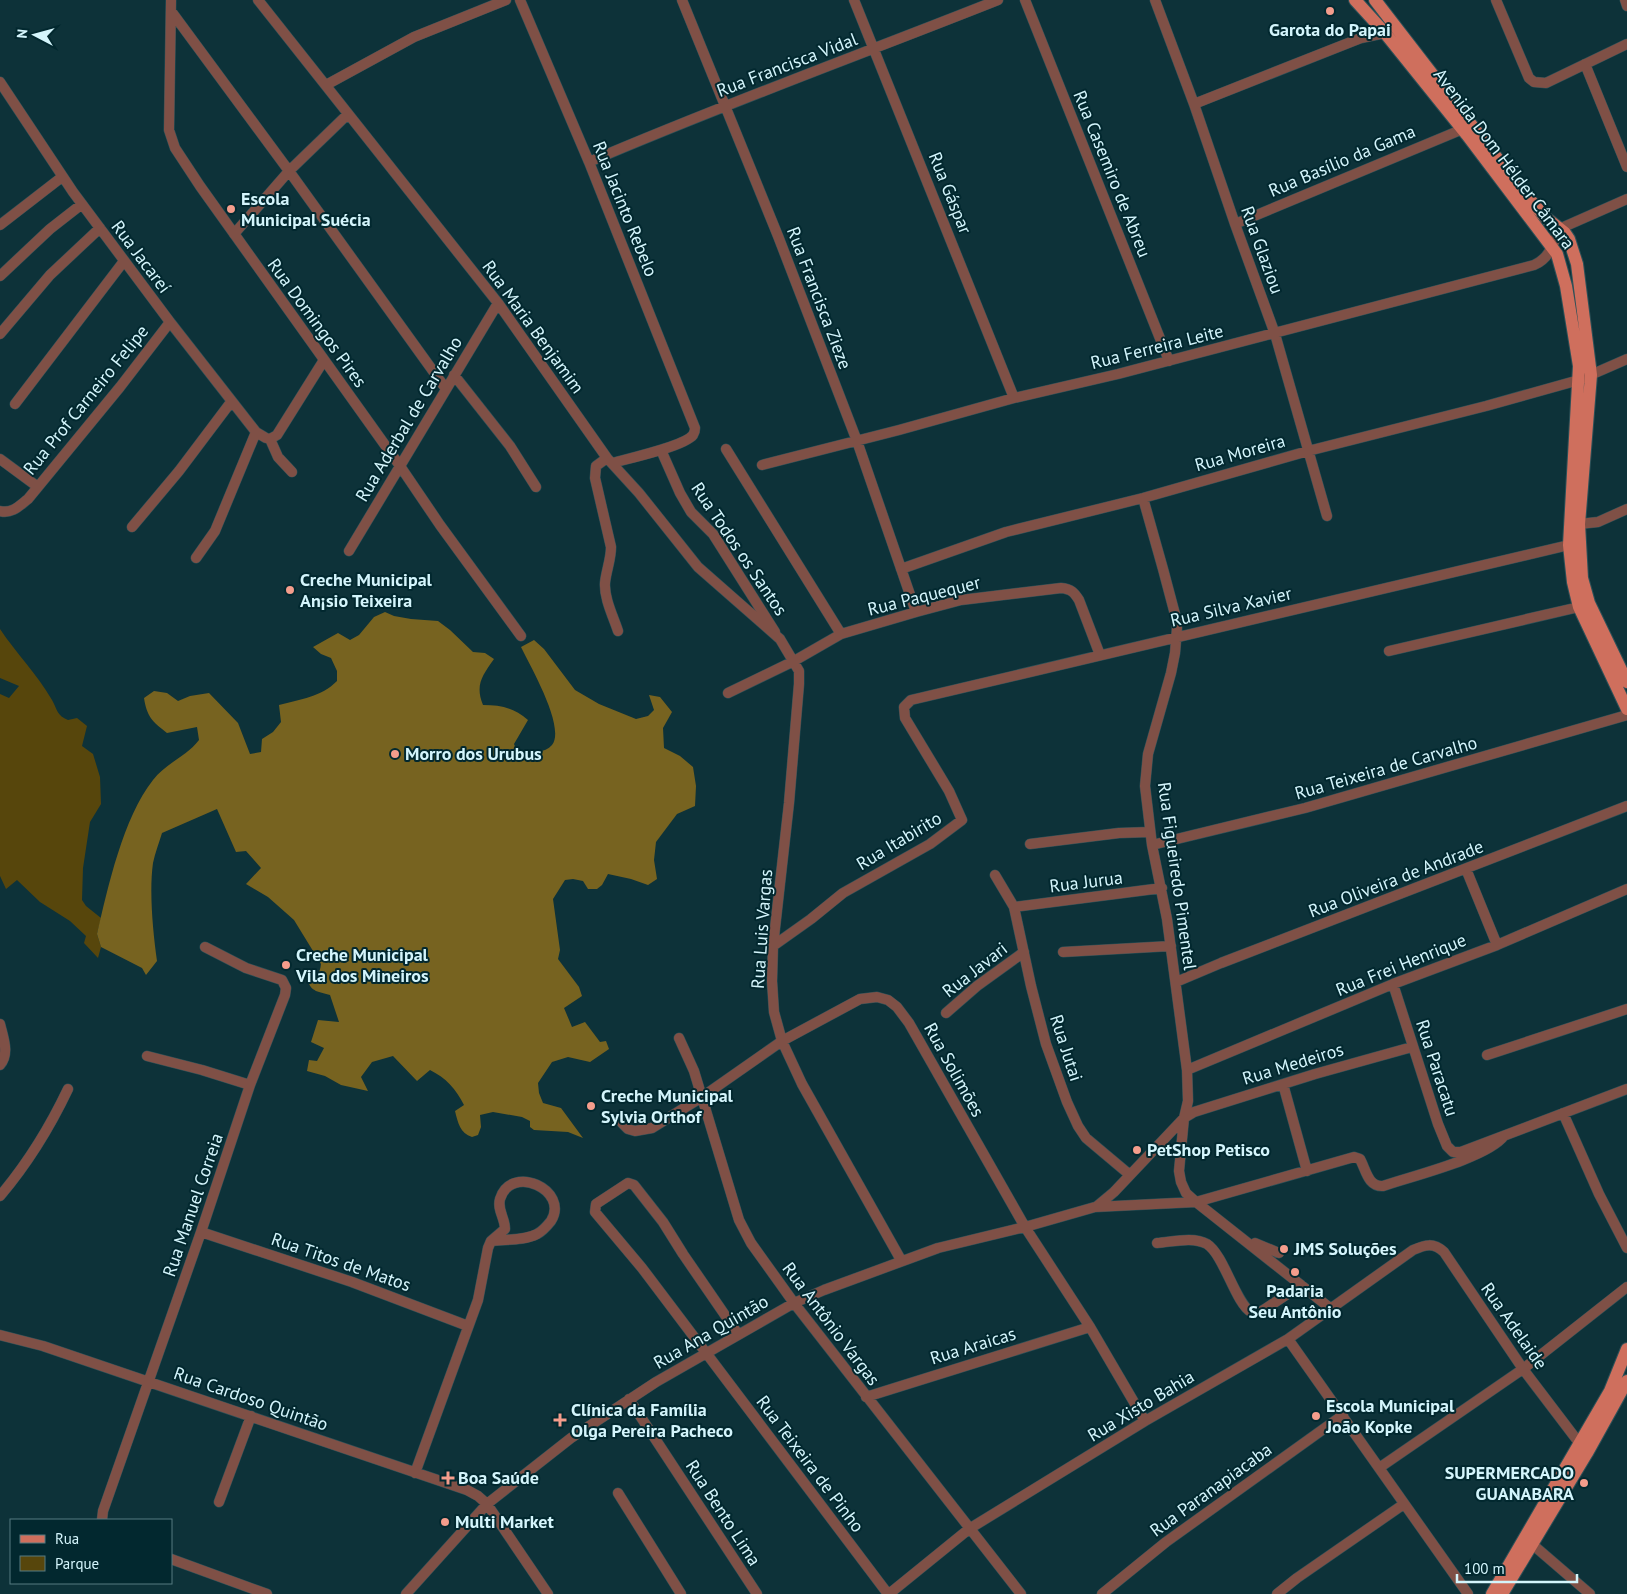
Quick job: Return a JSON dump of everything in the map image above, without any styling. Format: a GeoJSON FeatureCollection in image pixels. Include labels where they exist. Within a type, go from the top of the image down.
{"type":"FeatureCollection","features":[{"type":"Feature","properties":{"kind":"main road","name":"Avenida Dom Hélder Câmara"},"geometry":{"type":"LineString","coordinates":[[1355,0],[1463,129],[1557,254],[1566,286],[1585,378],[1569,545],[1573,582],[1579,607],[1627,709]]}},
{"type":"Feature","properties":{"kind":"main road","name":"Avenida Dom Hélder Câmara"},"geometry":{"type":"LineString","coordinates":[[1375,0],[1524,193],[1545,217],[1569,239],[1577,264],[1585,378],[1580,524],[1582,578],[1589,603],[1627,682]]}},
{"type":"Feature","properties":{"kind":"main road"},"geometry":{"type":"LineString","coordinates":[[1492,1594],[1610,1390],[1627,1349]]}},
{"type":"Feature","properties":{"kind":"main road"},"geometry":{"type":"LineString","coordinates":[[1502,1594],[1627,1383]]}},
{"type":"Feature","properties":{"kind":"street","name":"Rua Domingos Pires"},"geometry":{"type":"LineString","coordinates":[[171,0],[169,130],[175,148],[440,525],[521,636]]}},
{"type":"Feature","properties":{"kind":"street","name":"Rua Maria Benjamim"},"geometry":{"type":"LineString","coordinates":[[258,0],[498,302],[609,460],[639,493],[698,567],[780,639],[794,661]]}},
{"type":"Feature","properties":{"kind":"street"},"geometry":{"type":"LineString","coordinates":[[326,85],[414,37],[506,0]]}},
{"type":"Feature","properties":{"kind":"street","name":"Rua Jacinto Rebelo"},"geometry":{"type":"LineString","coordinates":[[520,0],[694,423],[694,432],[689,438],[661,450]]}},
{"type":"Feature","properties":{"kind":"street","name":"Rua Francisca Zieze"},"geometry":{"type":"LineString","coordinates":[[682,0],[778,236],[857,440],[916,612]]}},
{"type":"Feature","properties":{"kind":"street","name":"Rua Gáspar"},"geometry":{"type":"LineString","coordinates":[[854,0],[1014,398]]}},
{"type":"Feature","properties":{"kind":"street","name":"Rua Francisca Vidal"},"geometry":{"type":"LineString","coordinates":[[588,162],[724,105],[875,49],[998,0]]}},
{"type":"Feature","properties":{"kind":"street","name":"Rua Casemiro de Abreu"},"geometry":{"type":"LineString","coordinates":[[1025,0],[1169,361]]}},
{"type":"Feature","properties":{"kind":"street","name":"Rua Glaziou"},"geometry":{"type":"LineString","coordinates":[[1155,0],[1194,104],[1234,224],[1275,334],[1327,516]]}},
{"type":"Feature","properties":{"kind":"street"},"geometry":{"type":"LineString","coordinates":[[1496,0],[1529,78],[1534,82],[1546,83],[1627,44]]}},
{"type":"Feature","properties":{"kind":"street"},"geometry":{"type":"LineString","coordinates":[[1625,0],[1627,6]]}},
{"type":"Feature","properties":{"kind":"street"},"geometry":{"type":"LineString","coordinates":[[170,12],[289,171],[446,389]]}},
{"type":"Feature","properties":{"kind":"street"},"geometry":{"type":"LineString","coordinates":[[1361,38],[1368,27],[1371,17]]}},
{"type":"Feature","properties":{"kind":"street"},"geometry":{"type":"LineString","coordinates":[[1194,104],[1361,38],[1384,33]]}},
{"type":"Feature","properties":{"kind":"street"},"geometry":{"type":"LineString","coordinates":[[1585,64],[1627,167]]}},
{"type":"Feature","properties":{"kind":"street","name":"Rua Jacareí"},"geometry":{"type":"LineString","coordinates":[[0,82],[62,177],[170,322],[256,432],[270,439]]}},
{"type":"Feature","properties":{"kind":"street"},"geometry":{"type":"LineString","coordinates":[[234,234],[289,171],[348,114]]}},
{"type":"Feature","properties":{"kind":"street","name":"Rua Basílio da Gama"},"geometry":{"type":"LineString","coordinates":[[1234,224],[1463,129]]}},
{"type":"Feature","properties":{"kind":"street"},"geometry":{"type":"LineString","coordinates":[[0,225],[62,177]]}},
{"type":"Feature","properties":{"kind":"street"},"geometry":{"type":"LineString","coordinates":[[1552,247],[1559,229],[1627,199]]}},
{"type":"Feature","properties":{"kind":"street"},"geometry":{"type":"LineString","coordinates":[[0,276],[50,229],[82,204]]}},
{"type":"Feature","properties":{"kind":"street"},"geometry":{"type":"LineString","coordinates":[[0,334],[50,275],[100,228]]}},
{"type":"Feature","properties":{"kind":"street","name":"Rua Ferreira Leite"},"geometry":{"type":"LineString","coordinates":[[762,465],[960,414],[1014,398],[1275,334],[1534,265],[1548,256],[1552,247]]}},
{"type":"Feature","properties":{"kind":"street"},"geometry":{"type":"LineString","coordinates":[[15,404],[124,261]]}},
{"type":"Feature","properties":{"kind":"street","name":"Rua Aderbal de Carvalho"},"geometry":{"type":"LineString","coordinates":[[349,552],[498,302]]}},
{"type":"Feature","properties":{"kind":"street","name":"Rua Prof Carneiro Felipe"},"geometry":{"type":"LineString","coordinates":[[0,511],[10,512],[28,499],[120,387],[170,322]]}},
{"type":"Feature","properties":{"kind":"street","name":"Rua Moreira"},"geometry":{"type":"LineString","coordinates":[[901,569],[1006,532],[1143,498],[1308,451],[1486,406],[1585,378],[1627,359]]}},
{"type":"Feature","properties":{"kind":"street"},"geometry":{"type":"LineString","coordinates":[[292,472],[278,457],[270,439],[276,435],[324,360]]}},
{"type":"Feature","properties":{"kind":"street"},"geometry":{"type":"LineString","coordinates":[[454,375],[510,446],[536,486]]}},
{"type":"Feature","properties":{"kind":"street"},"geometry":{"type":"LineString","coordinates":[[132,526],[179,471],[231,402]]}},
{"type":"Feature","properties":{"kind":"street"},"geometry":{"type":"LineString","coordinates":[[196,558],[215,531],[256,432]]}},
{"type":"Feature","properties":{"kind":"street"},"geometry":{"type":"LineString","coordinates":[[726,449],[841,634]]}},
{"type":"Feature","properties":{"kind":"street"},"geometry":{"type":"LineString","coordinates":[[618,631],[606,593],[605,585],[611,547],[595,478],[596,466],[609,460],[661,450]]}},
{"type":"Feature","properties":{"kind":"street","name":"Rua Todos os Santos"},"geometry":{"type":"LineString","coordinates":[[661,450],[680,493],[691,512],[713,534],[747,584],[780,639]]}},
{"type":"Feature","properties":{"kind":"street"},"geometry":{"type":"LineString","coordinates":[[0,459],[38,486]]}},
{"type":"Feature","properties":{"kind":"street","name":"Rua Figueiredo Pimentel"},"geometry":{"type":"LineString","coordinates":[[1143,498],[1176,618],[1177,637],[1171,673],[1150,746],[1146,770],[1146,786],[1150,832],[1162,888],[1187,1070],[1188,1101],[1184,1118],[1180,1171],[1181,1182],[1186,1193],[1196,1202],[1330,1308]]}},
{"type":"Feature","properties":{"kind":"street"},"geometry":{"type":"LineString","coordinates":[[1580,524],[1598,522],[1627,509]]}},
{"type":"Feature","properties":{"kind":"street","name":"Rua Silva Xavier"},"geometry":{"type":"LineString","coordinates":[[904,707],[911,700],[1569,545]]}},
{"type":"Feature","properties":{"kind":"street","name":"Rua Paquequer"},"geometry":{"type":"LineString","coordinates":[[728,693],[794,661],[841,634],[961,600],[1069,588],[1079,600],[1100,655]]}},
{"type":"Feature","properties":{"kind":"street"},"geometry":{"type":"LineString","coordinates":[[1389,651],[1579,607]]}},
{"type":"Feature","properties":{"kind":"street","name":"Rua Luis Vargas"},"geometry":{"type":"LineString","coordinates":[[794,661],[799,671],[799,684],[789,803],[773,946],[772,981],[774,1004],[782,1041],[802,1084],[901,1260]]}},
{"type":"Feature","properties":{"kind":"street","name":"Rua Itabirito"},"geometry":{"type":"LineString","coordinates":[[773,946],[843,893],[930,844],[962,820],[949,791],[905,718],[904,707]]}},
{"type":"Feature","properties":{"kind":"street","name":"Rua Teixeira de Carvalho"},"geometry":{"type":"LineString","coordinates":[[1152,845],[1296,811],[1627,715]]}},
{"type":"Feature","properties":{"kind":"street","name":"Rua Oliveira de Andrade"},"geometry":{"type":"LineString","coordinates":[[1176,982],[1221,962],[1627,806]]}},
{"type":"Feature","properties":{"kind":"street"},"geometry":{"type":"LineString","coordinates":[[1030,844],[1119,833],[1150,832]]}},
{"type":"Feature","properties":{"kind":"street"},"geometry":{"type":"LineString","coordinates":[[1466,869],[1497,945]]}},
{"type":"Feature","properties":{"kind":"street","name":"Rua Jutai"},"geometry":{"type":"LineString","coordinates":[[995,874],[1014,907],[1046,1044],[1067,1102],[1086,1138],[1130,1175]]}},
{"type":"Feature","properties":{"kind":"street","name":"Rua Jurua"},"geometry":{"type":"LineString","coordinates":[[1014,907],[1162,888]]}},
{"type":"Feature","properties":{"kind":"street","name":"Rua Frei Henrique"},"geometry":{"type":"LineString","coordinates":[[1187,1070],[1393,984],[1497,945],[1627,890]]}},
{"type":"Feature","properties":{"kind":"street"},"geometry":{"type":"LineString","coordinates":[[1064,952],[1171,946]]}},
{"type":"Feature","properties":{"kind":"street","name":"Rua Manuel Correia"},"geometry":{"type":"LineString","coordinates":[[102,1519],[148,1382],[202,1232],[250,1085],[285,995],[286,988],[284,983],[278,978],[259,974],[205,947]]}},
{"type":"Feature","properties":{"kind":"street","name":"Rua Javari"},"geometry":{"type":"LineString","coordinates":[[946,1013],[977,986],[1024,952]]}},
{"type":"Feature","properties":{"kind":"street","name":"Rua Paracatu"},"geometry":{"type":"LineString","coordinates":[[1393,984],[1412,1046],[1447,1146],[1453,1152],[1461,1152],[1504,1136]]}},
{"type":"Feature","properties":{"kind":"street","name":"Rua Solimões"},"geometry":{"type":"LineString","coordinates":[[622,1123],[628,1129],[635,1131],[652,1128],[702,1097],[782,1041],[860,999],[877,997],[888,1000],[897,1007],[909,1023],[1025,1227],[1090,1327],[1145,1421]]}},
{"type":"Feature","properties":{"kind":"street"},"geometry":{"type":"LineString","coordinates":[[1487,1055],[1627,1009]]}},
{"type":"Feature","properties":{"kind":"street"},"geometry":{"type":"LineString","coordinates":[[0,1024],[5,1050],[5,1056],[0,1065]]}},
{"type":"Feature","properties":{"kind":"street","name":"Rua Antônio Vargas"},"geometry":{"type":"LineString","coordinates":[[679,1038],[694,1071],[739,1220],[751,1244],[866,1398],[1021,1594]]}},
{"type":"Feature","properties":{"kind":"street","name":"Rua Medeiros"},"geometry":{"type":"LineString","coordinates":[[1184,1118],[1210,1106],[1412,1046]]}},
{"type":"Feature","properties":{"kind":"street"},"geometry":{"type":"LineString","coordinates":[[147,1056],[250,1085]]}},
{"type":"Feature","properties":{"kind":"street"},"geometry":{"type":"LineString","coordinates":[[1282,1084],[1307,1171]]}},
{"type":"Feature","properties":{"kind":"street"},"geometry":{"type":"LineString","coordinates":[[0,1196],[22,1170],[48,1131],[68,1089]]}},
{"type":"Feature","properties":{"kind":"street"},"geometry":{"type":"LineString","coordinates":[[1095,1207],[1196,1202],[1354,1157],[1360,1159],[1369,1179],[1376,1186],[1383,1186],[1478,1154],[1499,1143],[1504,1136],[1627,1089]]}},
{"type":"Feature","properties":{"kind":"street"},"geometry":{"type":"LineString","coordinates":[[1562,1113],[1599,1194],[1627,1248]]}},
{"type":"Feature","properties":{"kind":"street"},"geometry":{"type":"LineString","coordinates":[[1095,1207],[1106,1199],[1130,1175],[1184,1118]]}},
{"type":"Feature","properties":{"kind":"street"},"geometry":{"type":"LineString","coordinates":[[415,1473],[478,1300],[485,1268],[485,1258],[491,1241],[505,1229],[505,1223],[499,1210],[500,1200],[504,1192],[514,1183],[531,1182],[541,1187],[551,1196],[554,1206],[553,1217],[547,1227],[539,1234],[530,1237],[491,1241]]}},
{"type":"Feature","properties":{"kind":"street","name":"Rua Teixeira de Pinho"},"geometry":{"type":"LineString","coordinates":[[738,1334],[663,1222],[634,1185],[628,1183],[596,1204],[595,1212],[642,1268],[888,1594]]}},
{"type":"Feature","properties":{"kind":"street","name":"Rua Ana Quintão"},"geometry":{"type":"LineString","coordinates":[[410,1592],[487,1504],[571,1438],[656,1382],[738,1334],[794,1303],[901,1260],[938,1248],[1025,1227],[1095,1207]]}},
{"type":"Feature","properties":{"kind":"street","name":"Rua Titos de Matos"},"geometry":{"type":"LineString","coordinates":[[202,1232],[352,1282],[468,1326]]}},
{"type":"Feature","properties":{"kind":"street","name":"Rua Figueiredo Pimentel"},"geometry":{"type":"LineString","coordinates":[[1242,1238],[1279,1253]]}},
{"type":"Feature","properties":{"kind":"street"},"geometry":{"type":"LineString","coordinates":[[1157,1243],[1194,1240],[1206,1244],[1211,1248],[1222,1265],[1245,1306],[1252,1312],[1260,1312],[1301,1284]]}},
{"type":"Feature","properties":{"kind":"street","name":"Rua Adelaide"},"geometry":{"type":"LineString","coordinates":[[1413,1250],[1426,1244],[1438,1247],[1444,1252],[1523,1369],[1580,1444]]}},
{"type":"Feature","properties":{"kind":"street","name":"Rua Xisto Bahia"},"geometry":{"type":"LineString","coordinates":[[888,1594],[969,1529],[1145,1421],[1288,1339],[1413,1250]]}},
{"type":"Feature","properties":{"kind":"street"},"geometry":{"type":"LineString","coordinates":[[1379,1468],[1523,1369],[1627,1286]]}},
{"type":"Feature","properties":{"kind":"street","name":"Rua Araicas"},"geometry":{"type":"LineString","coordinates":[[866,1398],[1090,1327]]}},
{"type":"Feature","properties":{"kind":"street","name":"Rua Cardoso Quintão"},"geometry":{"type":"LineString","coordinates":[[0,1336],[43,1346],[467,1490],[487,1504]]}},
{"type":"Feature","properties":{"kind":"street"},"geometry":{"type":"LineString","coordinates":[[1288,1339],[1468,1594]]}},
{"type":"Feature","properties":{"kind":"street","name":"Rua Bento Lima"},"geometry":{"type":"LineString","coordinates":[[629,1399],[757,1594]]}},
{"type":"Feature","properties":{"kind":"street"},"geometry":{"type":"LineString","coordinates":[[219,1502],[251,1416]]}},
{"type":"Feature","properties":{"kind":"street","name":"Rua Paranapiacaba"},"geometry":{"type":"LineString","coordinates":[[1102,1594],[1173,1537],[1343,1416]]}},
{"type":"Feature","properties":{"kind":"street"},"geometry":{"type":"LineString","coordinates":[[618,1494],[677,1593]]}},
{"type":"Feature","properties":{"kind":"street"},"geometry":{"type":"LineString","coordinates":[[487,1504],[548,1594]]}},
{"type":"Feature","properties":{"kind":"street"},"geometry":{"type":"LineString","coordinates":[[1277,1594],[1404,1504]]}},
{"type":"Feature","properties":{"kind":"street"},"geometry":{"type":"LineString","coordinates":[[1532,1544],[1590,1594]]}},
{"type":"Feature","properties":{"kind":"street"},"geometry":{"type":"LineString","coordinates":[[172,1559],[267,1594]]}},
{"type":"Feature","properties":{"kind":"green space"},"geometry":{"type":"Polygon","coordinates":[[[0,629],[40,681],[59,714],[68,720],[77,718],[87,726],[82,746],[93,754],[100,777],[101,804],[90,822],[83,868],[82,900],[86,906],[101,918],[97,934],[101,947],[98,958],[84,943],[86,936],[70,921],[40,902],[17,880],[6,889],[0,876],[0,694],[9,698],[19,686],[0,678],[0,629]]]}},
{"type":"Feature","properties":{"kind":"shaded area"},"geometry":{"type":"Polygon","coordinates":[[[385,612],[394,616],[411,619],[438,621],[473,652],[485,653],[494,659],[481,681],[480,692],[483,705],[507,708],[528,720],[514,744],[516,749],[522,754],[546,750],[552,745],[555,736],[551,711],[521,647],[534,640],[544,649],[575,690],[599,704],[636,719],[648,716],[654,710],[649,695],[660,697],[672,712],[663,728],[664,748],[680,756],[693,767],[696,786],[695,806],[677,814],[656,842],[654,860],[657,879],[648,885],[608,874],[602,885],[597,889],[588,889],[583,881],[565,880],[553,899],[560,950],[558,959],[579,987],[582,996],[564,1008],[572,1027],[585,1022],[600,1042],[606,1041],[609,1049],[590,1062],[568,1057],[552,1062],[538,1083],[539,1093],[543,1103],[561,1108],[583,1138],[568,1132],[534,1130],[530,1127],[530,1121],[522,1117],[493,1112],[480,1115],[481,1127],[478,1135],[472,1137],[462,1130],[459,1123],[455,1111],[464,1105],[450,1084],[430,1070],[417,1081],[393,1056],[372,1062],[361,1077],[368,1091],[341,1085],[325,1076],[307,1071],[309,1060],[317,1061],[324,1048],[311,1042],[318,1020],[339,1022],[330,995],[316,991],[309,984],[308,980],[317,974],[321,964],[294,920],[268,897],[246,884],[261,868],[246,851],[236,852],[217,809],[162,833],[153,863],[151,886],[157,961],[146,975],[142,968],[101,947],[97,934],[101,915],[118,854],[133,813],[142,796],[158,774],[189,751],[199,740],[197,727],[167,733],[151,718],[144,698],[154,691],[167,693],[178,701],[190,696],[209,693],[238,723],[250,754],[261,752],[262,739],[273,732],[281,722],[279,705],[317,694],[337,681],[337,671],[331,658],[321,654],[313,647],[338,633],[350,640],[359,635],[374,617],[385,612]]]}},
{"type":"Feature","properties":{"kind":"place","name":"Garota do Papai"},"geometry":{"type":"Point","coordinates":[1330,11]}},
{"type":"Feature","properties":{"kind":"place","name":"Escola Municipal Suécia"},"geometry":{"type":"Point","coordinates":[231,209]}},
{"type":"Feature","properties":{"kind":"place","name":"Creche Municipal An¡sio Teixeira"},"geometry":{"type":"Point","coordinates":[290,590]}},
{"type":"Feature","properties":{"kind":"place","name":"Morro dos Urubus"},"geometry":{"type":"Point","coordinates":[395,754]}},
{"type":"Feature","properties":{"kind":"place","name":"Creche Municipal Vila dos Mineiros"},"geometry":{"type":"Point","coordinates":[286,965]}},
{"type":"Feature","properties":{"kind":"place","name":"Creche Municipal Sylvia Orthof"},"geometry":{"type":"Point","coordinates":[591,1106]}},
{"type":"Feature","properties":{"kind":"place","name":"PetShop Petisco"},"geometry":{"type":"Point","coordinates":[1137,1150]}},
{"type":"Feature","properties":{"kind":"place","name":"JMS Soluções"},"geometry":{"type":"Point","coordinates":[1284,1249]}},
{"type":"Feature","properties":{"kind":"place","name":"Padaria Seu Antônio"},"geometry":{"type":"Point","coordinates":[1295,1272]}},
{"type":"Feature","properties":{"kind":"place","name":"Escola Municipal João Kopke"},"geometry":{"type":"Point","coordinates":[1316,1416]}},
{"type":"Feature","properties":{"kind":"place","name":"Clínica da Família Olga Pereira Pacheco"},"geometry":{"type":"Point","coordinates":[560,1420]}},
{"type":"Feature","properties":{"kind":"place","name":"Boa Saúde"},"geometry":{"type":"Point","coordinates":[448,1478]}},
{"type":"Feature","properties":{"kind":"place","name":"SUPERMERCADO GUANABARA"},"geometry":{"type":"Point","coordinates":[1584,1483]}},
{"type":"Feature","properties":{"kind":"place","name":"Multi Market"},"geometry":{"type":"Point","coordinates":[445,1522]}}]}
